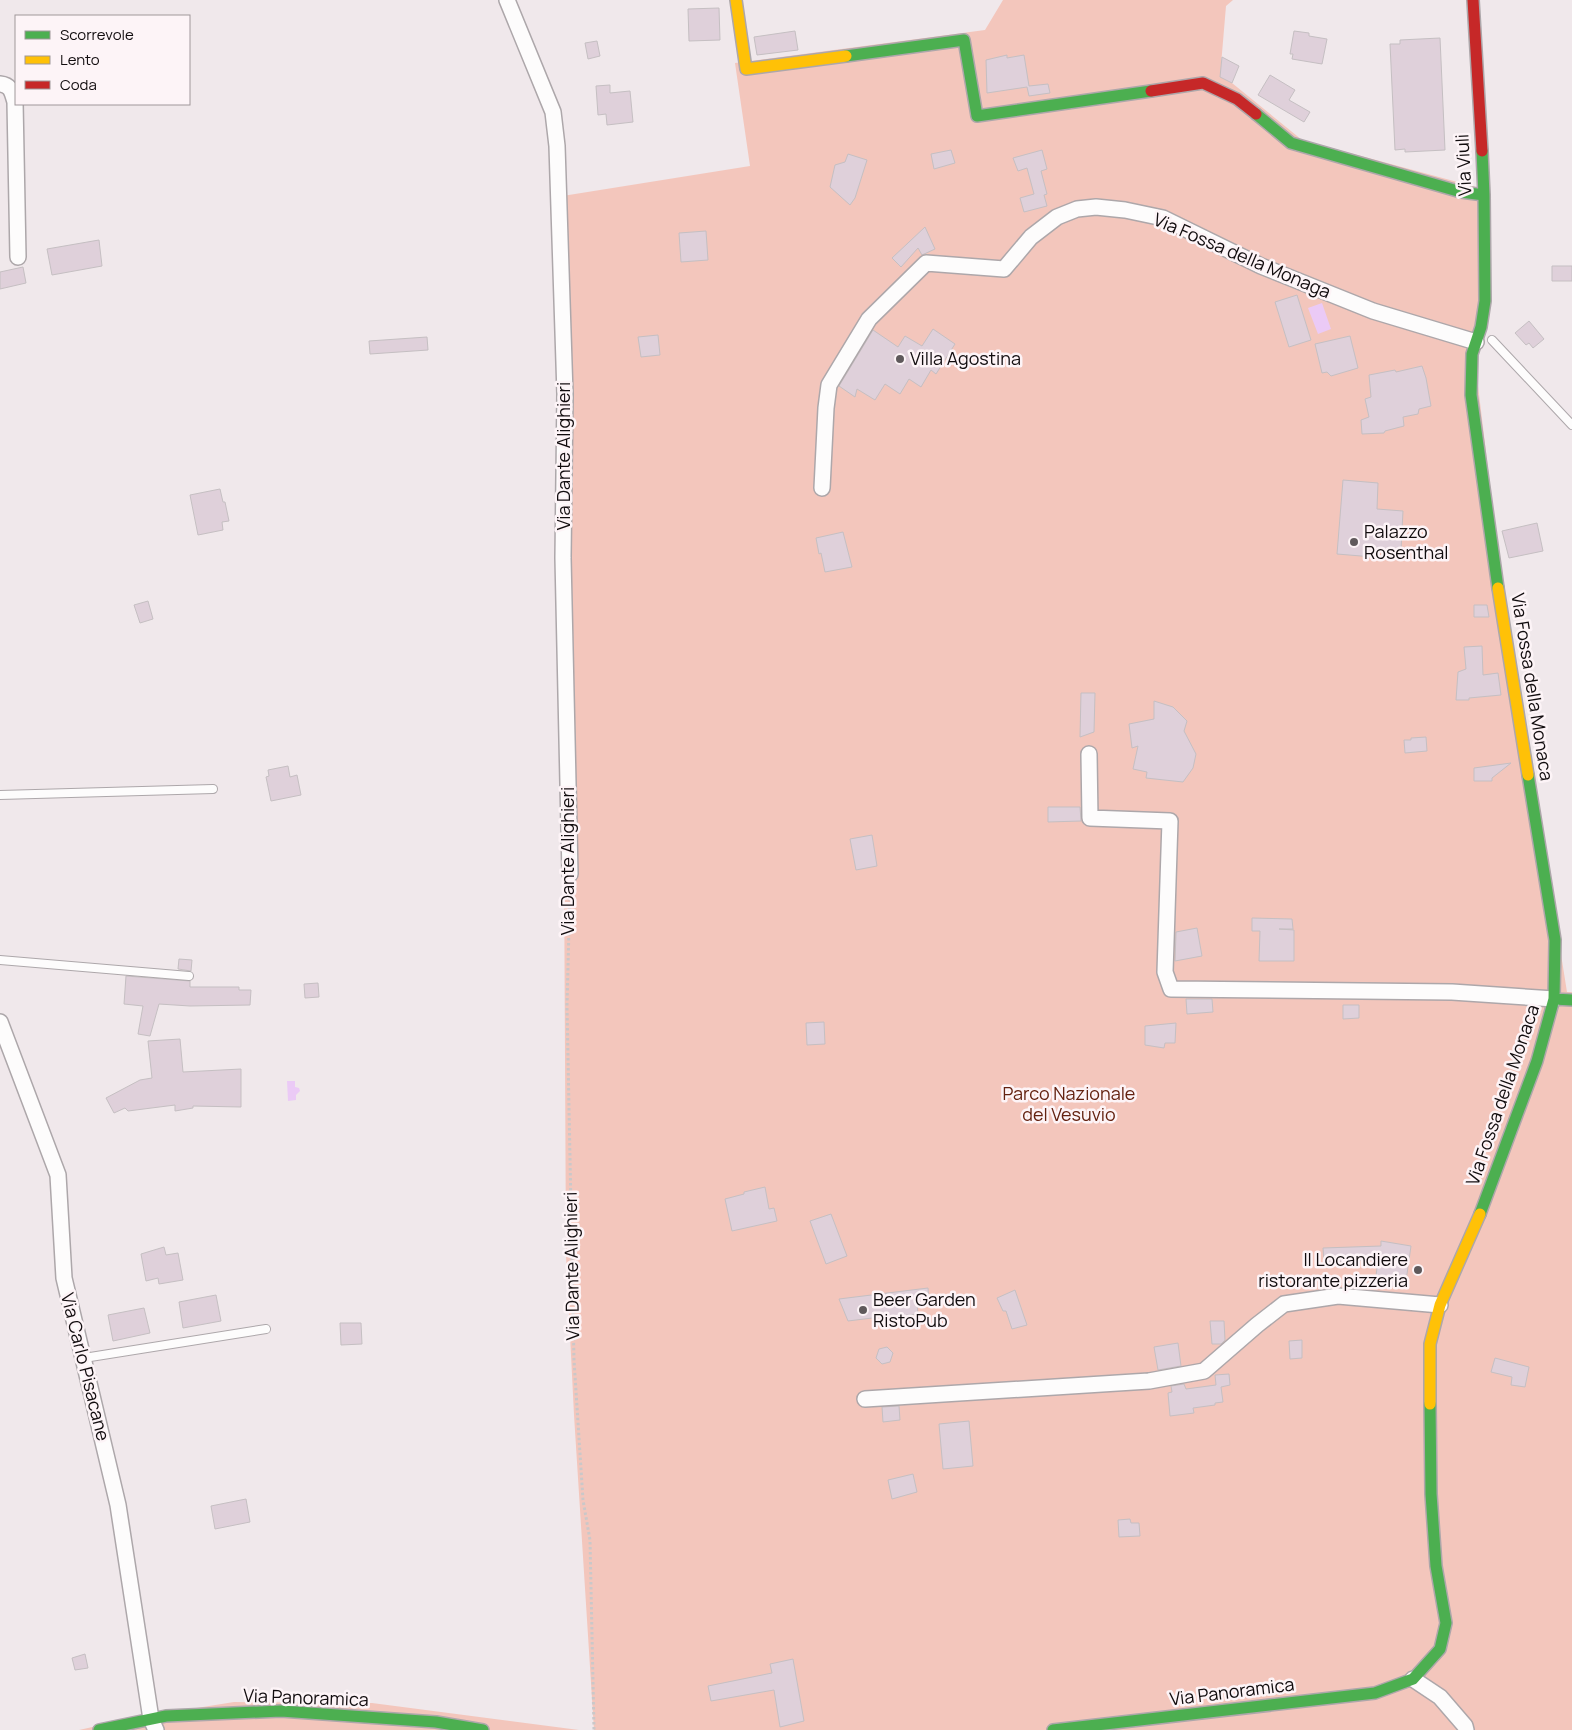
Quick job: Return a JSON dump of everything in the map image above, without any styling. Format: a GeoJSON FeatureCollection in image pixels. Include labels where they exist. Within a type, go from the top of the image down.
{"type":"FeatureCollection","features":[{"type":"Feature","properties":{"kind":"street","name":"Via Dante Alighieri"},"geometry":{"type":"LineString","coordinates":[[507,0],[553,112],[557,146],[565,394],[563,558],[570,874]]}},
{"type":"Feature","properties":{"kind":"street"},"geometry":{"type":"LineString","coordinates":[[736,0],[746,70],[964,40],[977,116],[1203,84],[1237,99],[1291,143],[1461,192],[1484,195]]}},
{"type":"Feature","properties":{"kind":"street","name":"Via Viuli"},"geometry":{"type":"LineString","coordinates":[[1472,0],[1484,195],[1484,336]]}},
{"type":"Feature","properties":{"kind":"street"},"geometry":{"type":"LineString","coordinates":[[0,84],[6,84],[11,88],[15,102]]}},
{"type":"Feature","properties":{"kind":"street"},"geometry":{"type":"LineString","coordinates":[[15,105],[18,257]]}},
{"type":"Feature","properties":{"kind":"street","name":"Via Fossa della Monaga"},"geometry":{"type":"LineString","coordinates":[[822,488],[829,385],[869,319],[926,263],[1004,268],[1031,237],[1057,217],[1077,209],[1106,208],[1163,218],[1261,266],[1373,311],[1484,336]]}},
{"type":"Feature","properties":{"kind":"street","name":"Via Fossa della Monaca"},"geometry":{"type":"LineString","coordinates":[[1412,1679],[1440,1648],[1446,1622],[1436,1566],[1431,1494],[1430,1344],[1440,1305],[1484,1206],[1536,1061],[1554,999],[1555,940],[1502,620],[1471,395],[1472,354],[1484,336]]}},
{"type":"Feature","properties":{"kind":"street"},"geometry":{"type":"LineString","coordinates":[[1089,754],[1090,818],[1170,821],[1165,972],[1171,989],[1452,992],[1572,1000]]}},
{"type":"Feature","properties":{"kind":"street","name":"Via Carlo Pisacane"},"geometry":{"type":"LineString","coordinates":[[0,1022],[4,1042],[58,1176],[64,1278],[118,1505],[154,1725]]}},
{"type":"Feature","properties":{"kind":"street"},"geometry":{"type":"LineString","coordinates":[[865,1399],[1149,1381],[1204,1371],[1284,1304],[1338,1296],[1440,1305]]}},
{"type":"Feature","properties":{"kind":"street"},"geometry":{"type":"LineString","coordinates":[[1412,1679],[1440,1697],[1465,1726],[1466,1730]]}},
{"type":"Feature","properties":{"kind":"street","name":"Via Panoramica"},"geometry":{"type":"LineString","coordinates":[[1053,1730],[1375,1693],[1412,1679]]}},
{"type":"Feature","properties":{"kind":"street","name":"Via Panoramica"},"geometry":{"type":"LineString","coordinates":[[100,1730],[154,1725],[166,1716],[280,1711],[436,1722],[483,1730]]}},
{"type":"Feature","properties":{"kind":"lane"},"geometry":{"type":"LineString","coordinates":[[1484,336],[1572,425]]}},
{"type":"Feature","properties":{"kind":"lane"},"geometry":{"type":"LineString","coordinates":[[0,795],[213,790]]}},
{"type":"Feature","properties":{"kind":"lane"},"geometry":{"type":"LineString","coordinates":[[0,960],[189,976]]}},
{"type":"Feature","properties":{"kind":"lane"},"geometry":{"type":"LineString","coordinates":[[84,1358],[266,1330]]}},
{"type":"Feature","properties":{"kind":"path","name":"Via Dante Alighieri"},"geometry":{"type":"LineString","coordinates":[[570,874],[567,1006],[574,1360],[583,1500],[590,1540],[594,1730]]}},
{"type":"Feature","properties":{"kind":"green space","name":"Parco Nazionale del Vesuvio"},"geometry":{"type":"Polygon","coordinates":[[[1003,0],[1233,0],[1226,6],[1221,65],[1232,83],[1302,140],[1487,190],[1475,361],[1501,576],[1567,992],[1572,992],[1572,1730],[594,1730],[566,1255],[564,860],[558,440],[555,293],[550,198],[750,166],[735,63],[985,30],[1003,0]]]}},
{"type":"Feature","properties":{"kind":"green space"},"geometry":{"type":"Polygon","coordinates":[[[234,1702],[372,1703],[579,1730],[79,1730],[128,1719],[234,1702]]]}},
{"type":"Feature","properties":{"kind":"shaded area"},"geometry":{"type":"Polygon","coordinates":[[[1322,303],[1331,329],[1318,334],[1308,308],[1322,303]]]}},
{"type":"Feature","properties":{"kind":"shaded area"},"geometry":{"type":"Polygon","coordinates":[[[287,1081],[295,1081],[295,1087],[299,1088],[300,1091],[296,1095],[296,1100],[288,1101],[287,1081]]]}},
{"type":"Feature","properties":{"kind":"building"},"geometry":{"type":"Polygon","coordinates":[[[719,8],[720,40],[689,41],[688,9],[719,8]]]}},
{"type":"Feature","properties":{"kind":"building"},"geometry":{"type":"Polygon","coordinates":[[[795,31],[798,50],[757,55],[754,37],[795,31]]]}},
{"type":"Feature","properties":{"kind":"building"},"geometry":{"type":"Polygon","coordinates":[[[1294,31],[1309,33],[1309,36],[1327,39],[1322,64],[1292,59],[1293,54],[1290,54],[1294,31]]]}},
{"type":"Feature","properties":{"kind":"building"},"geometry":{"type":"Polygon","coordinates":[[[1440,38],[1445,150],[1405,152],[1405,149],[1395,150],[1390,44],[1400,44],[1400,40],[1440,38]]]}},
{"type":"Feature","properties":{"kind":"building"},"geometry":{"type":"Polygon","coordinates":[[[597,41],[600,56],[588,59],[585,43],[597,41]]]}},
{"type":"Feature","properties":{"kind":"building"},"geometry":{"type":"Polygon","coordinates":[[[1007,55],[1007,58],[1024,55],[1029,86],[1048,84],[1050,93],[1029,96],[1027,87],[987,93],[986,60],[1007,55]]]}},
{"type":"Feature","properties":{"kind":"building"},"geometry":{"type":"Polygon","coordinates":[[[1222,57],[1239,66],[1232,83],[1220,77],[1222,57]]]}},
{"type":"Feature","properties":{"kind":"building"},"geometry":{"type":"Polygon","coordinates":[[[1270,75],[1295,90],[1289,100],[1310,112],[1304,122],[1258,95],[1270,75]]]}},
{"type":"Feature","properties":{"kind":"building"},"geometry":{"type":"Polygon","coordinates":[[[610,85],[610,93],[630,91],[633,122],[607,125],[606,114],[598,115],[596,86],[610,85]]]}},
{"type":"Feature","properties":{"kind":"building"},"geometry":{"type":"Polygon","coordinates":[[[951,150],[955,163],[934,169],[931,154],[951,150]]]}},
{"type":"Feature","properties":{"kind":"building"},"geometry":{"type":"Polygon","coordinates":[[[1042,150],[1047,169],[1041,171],[1047,194],[1044,195],[1047,206],[1024,212],[1020,198],[1034,194],[1027,168],[1018,171],[1013,158],[1042,150]]]}},
{"type":"Feature","properties":{"kind":"building"},"geometry":{"type":"Polygon","coordinates":[[[848,154],[867,160],[855,198],[850,205],[830,187],[835,165],[845,162],[848,154]]]}},
{"type":"Feature","properties":{"kind":"building"},"geometry":{"type":"Polygon","coordinates":[[[925,227],[935,249],[922,255],[918,248],[901,267],[892,258],[925,227]]]}},
{"type":"Feature","properties":{"kind":"building"},"geometry":{"type":"Polygon","coordinates":[[[706,231],[708,260],[681,262],[679,233],[706,231]]]}},
{"type":"Feature","properties":{"kind":"building"},"geometry":{"type":"Polygon","coordinates":[[[99,240],[102,266],[52,275],[47,249],[99,240]]]}},
{"type":"Feature","properties":{"kind":"building"},"geometry":{"type":"Polygon","coordinates":[[[1552,266],[1572,266],[1572,281],[1552,281],[1552,266]]]}},
{"type":"Feature","properties":{"kind":"building"},"geometry":{"type":"Polygon","coordinates":[[[23,267],[26,283],[0,289],[0,272],[23,267]]]}},
{"type":"Feature","properties":{"kind":"building"},"geometry":{"type":"Polygon","coordinates":[[[1297,295],[1311,340],[1289,347],[1275,302],[1297,295]]]}},
{"type":"Feature","properties":{"kind":"building"},"geometry":{"type":"Polygon","coordinates":[[[1529,321],[1544,339],[1533,348],[1529,343],[1526,345],[1515,333],[1529,321]]]}},
{"type":"Feature","properties":{"kind":"building","name":"Villa Agostina"},"geometry":{"type":"Polygon","coordinates":[[[933,329],[955,344],[936,374],[931,370],[921,387],[909,379],[900,394],[885,384],[875,400],[857,389],[855,397],[839,386],[873,330],[898,347],[905,336],[922,346],[933,329]]]}},
{"type":"Feature","properties":{"kind":"building"},"geometry":{"type":"Polygon","coordinates":[[[658,335],[660,355],[641,357],[638,337],[658,335]]]}},
{"type":"Feature","properties":{"kind":"building"},"geometry":{"type":"Polygon","coordinates":[[[1350,336],[1358,368],[1331,376],[1327,372],[1322,373],[1315,344],[1350,336]]]}},
{"type":"Feature","properties":{"kind":"building"},"geometry":{"type":"Polygon","coordinates":[[[427,337],[428,350],[370,354],[369,341],[427,337]]]}},
{"type":"Feature","properties":{"kind":"building"},"geometry":{"type":"Polygon","coordinates":[[[1422,366],[1431,406],[1419,409],[1418,414],[1403,417],[1404,426],[1385,431],[1384,433],[1362,434],[1361,420],[1369,417],[1365,399],[1371,397],[1369,375],[1395,370],[1396,372],[1422,366]]]}},
{"type":"Feature","properties":{"kind":"building"},"geometry":{"type":"Polygon","coordinates":[[[1343,480],[1378,483],[1377,509],[1403,511],[1401,550],[1374,548],[1373,557],[1337,554],[1343,480]]]}},
{"type":"Feature","properties":{"kind":"building"},"geometry":{"type":"Polygon","coordinates":[[[220,489],[229,521],[222,522],[223,530],[198,535],[190,495],[220,489]]]}},
{"type":"Feature","properties":{"kind":"building"},"geometry":{"type":"Polygon","coordinates":[[[1537,523],[1543,551],[1509,558],[1502,531],[1537,523]]]}},
{"type":"Feature","properties":{"kind":"building"},"geometry":{"type":"Polygon","coordinates":[[[843,532],[852,567],[825,572],[816,538],[843,532]]]}},
{"type":"Feature","properties":{"kind":"building"},"geometry":{"type":"Polygon","coordinates":[[[148,601],[153,619],[140,623],[134,605],[148,601]]]}},
{"type":"Feature","properties":{"kind":"building"},"geometry":{"type":"Polygon","coordinates":[[[1474,605],[1487,605],[1489,617],[1474,617],[1474,605]]]}},
{"type":"Feature","properties":{"kind":"building"},"geometry":{"type":"Polygon","coordinates":[[[1482,646],[1483,675],[1498,673],[1501,695],[1456,700],[1458,672],[1466,669],[1464,647],[1482,646]]]}},
{"type":"Feature","properties":{"kind":"building"},"geometry":{"type":"Polygon","coordinates":[[[1081,693],[1095,693],[1094,732],[1080,737],[1081,693]]]}},
{"type":"Feature","properties":{"kind":"building"},"geometry":{"type":"Polygon","coordinates":[[[1154,701],[1173,707],[1187,721],[1184,731],[1196,754],[1193,768],[1183,782],[1146,778],[1147,772],[1133,769],[1138,746],[1132,748],[1129,724],[1154,719],[1154,701]]]}},
{"type":"Feature","properties":{"kind":"building"},"geometry":{"type":"Polygon","coordinates":[[[1426,737],[1427,751],[1405,753],[1404,740],[1426,737]]]}},
{"type":"Feature","properties":{"kind":"building"},"geometry":{"type":"Polygon","coordinates":[[[1511,763],[1492,778],[1492,781],[1474,781],[1474,768],[1511,763]]]}},
{"type":"Feature","properties":{"kind":"building"},"geometry":{"type":"Polygon","coordinates":[[[288,766],[290,777],[297,775],[301,795],[271,801],[266,777],[269,776],[268,770],[288,766]]]}},
{"type":"Feature","properties":{"kind":"building"},"geometry":{"type":"Polygon","coordinates":[[[1048,807],[1080,807],[1081,821],[1048,822],[1048,807]]]}},
{"type":"Feature","properties":{"kind":"building"},"geometry":{"type":"Polygon","coordinates":[[[872,835],[877,866],[856,870],[850,839],[872,835]]]}},
{"type":"Feature","properties":{"kind":"building"},"geometry":{"type":"Polygon","coordinates":[[[1252,918],[1292,919],[1293,929],[1279,929],[1294,930],[1294,961],[1259,961],[1260,931],[1252,931],[1252,918]]]}},
{"type":"Feature","properties":{"kind":"building"},"geometry":{"type":"Polygon","coordinates":[[[1197,928],[1202,956],[1175,961],[1176,932],[1197,928]]]}},
{"type":"Feature","properties":{"kind":"building"},"geometry":{"type":"Polygon","coordinates":[[[179,959],[192,960],[191,971],[178,969],[179,959]]]}},
{"type":"Feature","properties":{"kind":"building"},"geometry":{"type":"Polygon","coordinates":[[[126,976],[190,981],[190,987],[239,987],[239,990],[251,990],[250,1005],[190,1006],[159,1004],[150,1036],[138,1034],[143,1006],[124,1004],[126,976]]]}},
{"type":"Feature","properties":{"kind":"building"},"geometry":{"type":"Polygon","coordinates":[[[318,983],[319,997],[305,998],[304,984],[318,983]]]}},
{"type":"Feature","properties":{"kind":"building"},"geometry":{"type":"Polygon","coordinates":[[[1186,999],[1212,999],[1213,1012],[1187,1014],[1186,999]]]}},
{"type":"Feature","properties":{"kind":"building"},"geometry":{"type":"Polygon","coordinates":[[[1343,1005],[1359,1005],[1359,1018],[1343,1019],[1343,1005]]]}},
{"type":"Feature","properties":{"kind":"building"},"geometry":{"type":"Polygon","coordinates":[[[824,1022],[825,1044],[807,1045],[806,1023],[824,1022]]]}},
{"type":"Feature","properties":{"kind":"building"},"geometry":{"type":"Polygon","coordinates":[[[1176,1023],[1175,1043],[1165,1043],[1164,1048],[1145,1045],[1145,1026],[1176,1023]]]}},
{"type":"Feature","properties":{"kind":"building"},"geometry":{"type":"Polygon","coordinates":[[[180,1039],[183,1072],[241,1069],[241,1107],[193,1106],[193,1108],[175,1111],[175,1105],[128,1111],[125,1108],[114,1113],[106,1098],[140,1080],[152,1078],[148,1041],[180,1039]]]}},
{"type":"Feature","properties":{"kind":"building"},"geometry":{"type":"Polygon","coordinates":[[[765,1187],[769,1209],[774,1208],[777,1221],[732,1231],[725,1199],[765,1187]]]}},
{"type":"Feature","properties":{"kind":"building"},"geometry":{"type":"Polygon","coordinates":[[[831,1214],[847,1256],[826,1264],[810,1221],[831,1214]]]}},
{"type":"Feature","properties":{"kind":"building"},"geometry":{"type":"Polygon","coordinates":[[[1381,1241],[1411,1246],[1405,1288],[1375,1284],[1378,1260],[1324,1262],[1323,1248],[1381,1246],[1381,1241]]]}},
{"type":"Feature","properties":{"kind":"building"},"geometry":{"type":"Polygon","coordinates":[[[164,1247],[166,1255],[178,1253],[183,1280],[159,1284],[158,1278],[146,1281],[141,1254],[164,1247]]]}},
{"type":"Feature","properties":{"kind":"building"},"geometry":{"type":"Polygon","coordinates":[[[928,1288],[929,1301],[917,1303],[918,1314],[848,1321],[839,1299],[928,1288]]]}},
{"type":"Feature","properties":{"kind":"building"},"geometry":{"type":"Polygon","coordinates":[[[1015,1290],[1027,1325],[1012,1329],[1006,1311],[1003,1311],[997,1298],[1015,1290]]]}},
{"type":"Feature","properties":{"kind":"building"},"geometry":{"type":"Polygon","coordinates":[[[216,1295],[221,1321],[183,1328],[179,1302],[216,1295]]]}},
{"type":"Feature","properties":{"kind":"building"},"geometry":{"type":"Polygon","coordinates":[[[144,1308],[150,1333],[113,1341],[108,1315],[144,1308]]]}},
{"type":"Feature","properties":{"kind":"building"},"geometry":{"type":"Polygon","coordinates":[[[1210,1321],[1224,1321],[1225,1340],[1221,1344],[1212,1344],[1210,1321]]]}},
{"type":"Feature","properties":{"kind":"building"},"geometry":{"type":"Polygon","coordinates":[[[340,1323],[361,1323],[362,1344],[341,1345],[340,1323]]]}},
{"type":"Feature","properties":{"kind":"building"},"geometry":{"type":"Polygon","coordinates":[[[1302,1340],[1302,1358],[1290,1359],[1289,1341],[1302,1340]]]}},
{"type":"Feature","properties":{"kind":"building"},"geometry":{"type":"Polygon","coordinates":[[[1178,1343],[1181,1366],[1158,1370],[1154,1347],[1178,1343]]]}},
{"type":"Feature","properties":{"kind":"building"},"geometry":{"type":"Polygon","coordinates":[[[887,1347],[893,1353],[890,1362],[882,1364],[876,1358],[879,1349],[887,1347]]]}},
{"type":"Feature","properties":{"kind":"building"},"geometry":{"type":"Polygon","coordinates":[[[1495,1358],[1529,1367],[1525,1387],[1511,1385],[1512,1377],[1491,1372],[1495,1358]]]}},
{"type":"Feature","properties":{"kind":"building"},"geometry":{"type":"Polygon","coordinates":[[[1229,1374],[1230,1385],[1221,1387],[1223,1402],[1193,1408],[1194,1413],[1170,1416],[1168,1393],[1172,1392],[1171,1386],[1184,1384],[1186,1389],[1216,1385],[1215,1375],[1229,1374]]]}},
{"type":"Feature","properties":{"kind":"building"},"geometry":{"type":"Polygon","coordinates":[[[899,1406],[900,1420],[883,1422],[882,1407],[899,1406]]]}},
{"type":"Feature","properties":{"kind":"building"},"geometry":{"type":"Polygon","coordinates":[[[969,1421],[973,1466],[943,1469],[939,1424],[969,1421]]]}},
{"type":"Feature","properties":{"kind":"building"},"geometry":{"type":"Polygon","coordinates":[[[913,1474],[917,1492],[892,1499],[888,1480],[913,1474]]]}},
{"type":"Feature","properties":{"kind":"building"},"geometry":{"type":"Polygon","coordinates":[[[246,1499],[250,1522],[215,1529],[211,1506],[246,1499]]]}},
{"type":"Feature","properties":{"kind":"building"},"geometry":{"type":"Polygon","coordinates":[[[1130,1519],[1131,1523],[1139,1523],[1140,1536],[1119,1537],[1118,1520],[1130,1519]]]}},
{"type":"Feature","properties":{"kind":"building"},"geometry":{"type":"Polygon","coordinates":[[[85,1654],[88,1668],[75,1670],[72,1658],[85,1654]]]}},
{"type":"Feature","properties":{"kind":"building"},"geometry":{"type":"Polygon","coordinates":[[[793,1659],[804,1721],[780,1727],[774,1690],[711,1701],[708,1686],[772,1673],[770,1664],[793,1659]]]}},
{"type":"Feature","properties":{"kind":"traffic: fast"},"geometry":{"type":"LineString","coordinates":[[846,56],[964,40],[977,116],[1151,91]]}},
{"type":"Feature","properties":{"kind":"traffic: fast"},"geometry":{"type":"LineString","coordinates":[[1256,114],[1291,143],[1461,192],[1484,195]]}},
{"type":"Feature","properties":{"kind":"traffic: fast"},"geometry":{"type":"LineString","coordinates":[[1482,151],[1485,301],[1481,327],[1472,354],[1471,395],[1498,588]]}},
{"type":"Feature","properties":{"kind":"traffic: fast"},"geometry":{"type":"LineString","coordinates":[[1480,1214],[1537,1061],[1554,999],[1555,940],[1528,775]]}},
{"type":"Feature","properties":{"kind":"traffic: fast"},"geometry":{"type":"LineString","coordinates":[[1554,999],[1572,1000]]}},
{"type":"Feature","properties":{"kind":"traffic: fast"},"geometry":{"type":"LineString","coordinates":[[1053,1730],[1375,1693],[1413,1679],[1440,1649],[1446,1623],[1436,1566],[1431,1494],[1430,1404]]}},
{"type":"Feature","properties":{"kind":"traffic: fast"},"geometry":{"type":"LineString","coordinates":[[99,1730],[166,1716],[281,1711],[436,1722],[483,1730]]}},
{"type":"Feature","properties":{"kind":"traffic: slow"},"geometry":{"type":"LineString","coordinates":[[736,0],[746,69],[846,56]]}},
{"type":"Feature","properties":{"kind":"traffic: slow"},"geometry":{"type":"LineString","coordinates":[[1498,588],[1528,775]]}},
{"type":"Feature","properties":{"kind":"traffic: slow"},"geometry":{"type":"LineString","coordinates":[[1430,1404],[1430,1344],[1440,1305],[1480,1214]]}},
{"type":"Feature","properties":{"kind":"traffic: jam"},"geometry":{"type":"LineString","coordinates":[[1473,0],[1482,151]]}},
{"type":"Feature","properties":{"kind":"traffic: jam"},"geometry":{"type":"LineString","coordinates":[[1151,91],[1203,83],[1237,99],[1256,114]]}},
{"type":"Feature","properties":{"kind":"place","name":"Villa Agostina"},"geometry":{"type":"Point","coordinates":[900,359]}},
{"type":"Feature","properties":{"kind":"place","name":"Palazzo Rosenthal"},"geometry":{"type":"Point","coordinates":[1354,542]}},
{"type":"Feature","properties":{"kind":"place","name":"Il Locandiere ristorante pizzeria"},"geometry":{"type":"Point","coordinates":[1418,1270]}},
{"type":"Feature","properties":{"kind":"place","name":"Beer Garden RistoPub"},"geometry":{"type":"Point","coordinates":[863,1310]}}]}
